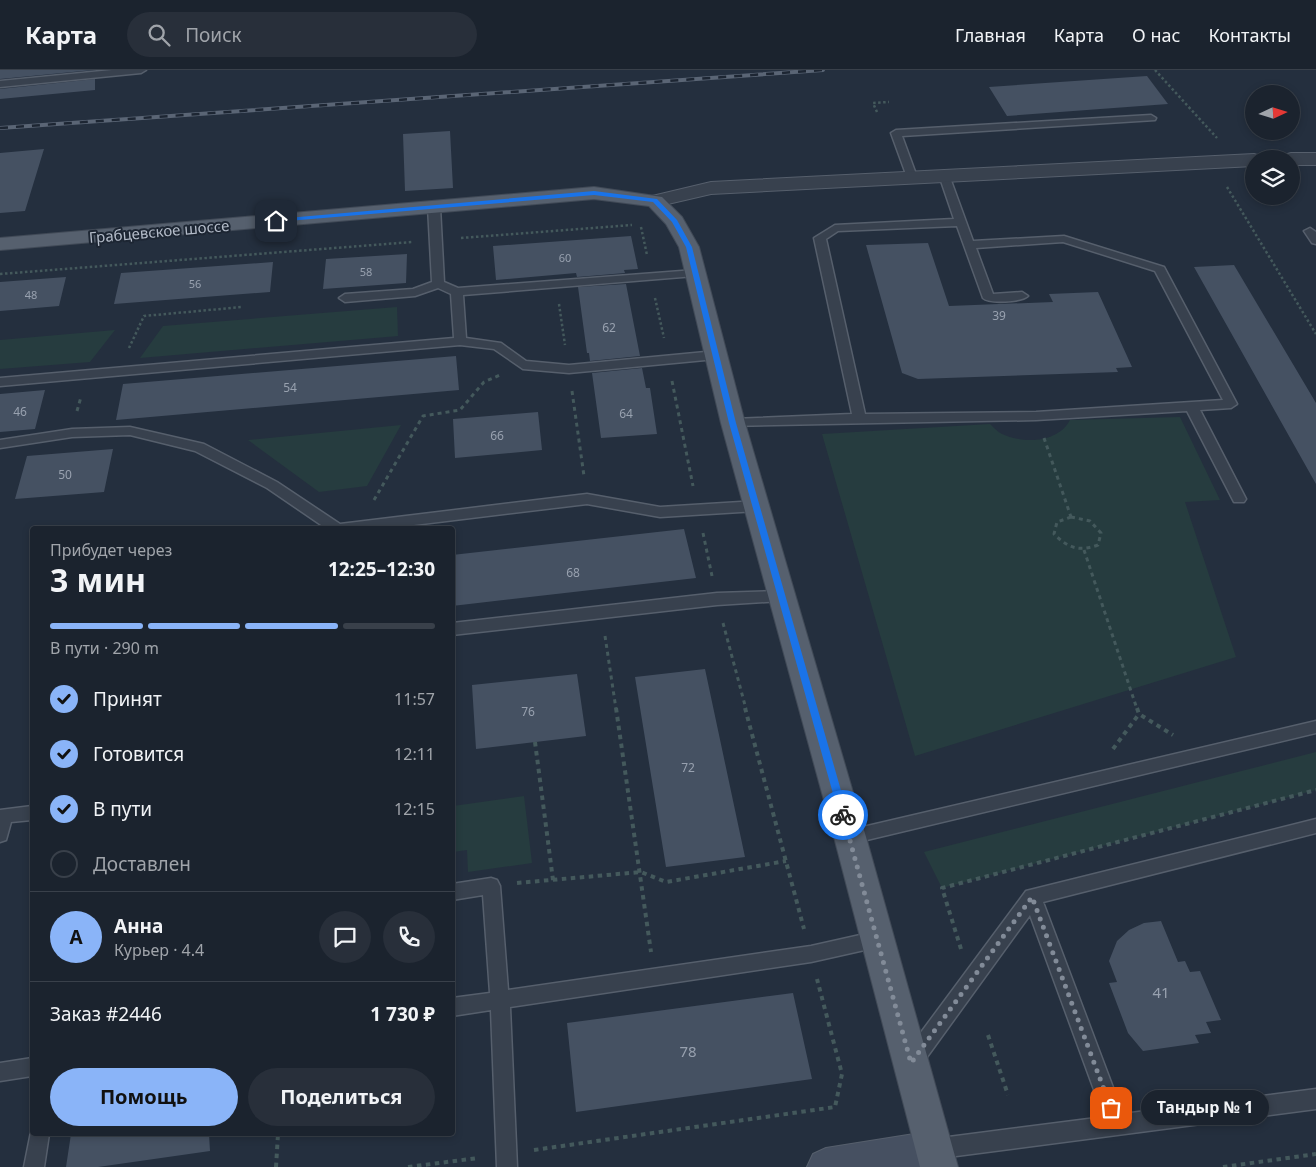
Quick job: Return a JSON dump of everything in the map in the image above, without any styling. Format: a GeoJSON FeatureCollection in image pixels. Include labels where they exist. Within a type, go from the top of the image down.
{"type":"FeatureCollection","features":[{"type":"Feature","properties":{"kind":"main road","name":"Грабцевское шоссе"},"geometry":{"type":"LineString","coordinates":[[0,244],[594,193],[655,201]]}},
{"type":"Feature","properties":{"kind":"main road"},"geometry":{"type":"LineString","coordinates":[[655,201],[675,221],[689,247],[733,423],[850,837],[936,1158],[826,1167]]}},
{"type":"Feature","properties":{"kind":"street"},"geometry":{"type":"LineString","coordinates":[[1300,159],[1316,159]]}},
{"type":"Feature","properties":{"kind":"street"},"geometry":{"type":"LineString","coordinates":[[655,201],[711,188],[1245,160]]}},
{"type":"Feature","properties":{"kind":"lane"},"geometry":{"type":"LineString","coordinates":[[0,84],[141,70]]}},
{"type":"Feature","properties":{"kind":"lane"},"geometry":{"type":"LineString","coordinates":[[912,177],[896,133],[1150,118]]}},
{"type":"Feature","properties":{"kind":"lane"},"geometry":{"type":"LineString","coordinates":[[944,175],[988,298],[1022,296]]}},
{"type":"Feature","properties":{"kind":"lane"},"geometry":{"type":"LineString","coordinates":[[434,207],[438,284]]}},
{"type":"Feature","properties":{"kind":"lane"},"geometry":{"type":"LineString","coordinates":[[859,418],[820,238],[835,228],[961,222]]}},
{"type":"Feature","properties":{"kind":"lane"},"geometry":{"type":"LineString","coordinates":[[733,423],[859,418],[1036,416],[1231,404],[1160,269],[1064,239],[969,245]]}},
{"type":"Feature","properties":{"kind":"lane"},"geometry":{"type":"LineString","coordinates":[[345,298],[415,292],[438,284],[457,292],[695,273]]}},
{"type":"Feature","properties":{"kind":"lane"},"geometry":{"type":"LineString","coordinates":[[457,292],[460,341]]}},
{"type":"Feature","properties":{"kind":"lane"},"geometry":{"type":"LineString","coordinates":[[0,382],[460,341],[497,346],[523,365],[569,368],[716,355]]}},
{"type":"Feature","properties":{"kind":"lane"},"geometry":{"type":"LineString","coordinates":[[1191,406],[1239,499]]}},
{"type":"Feature","properties":{"kind":"lane"},"geometry":{"type":"LineString","coordinates":[[0,444],[72,433],[130,431],[199,447],[272,485],[334,526]]}},
{"type":"Feature","properties":{"kind":"lane"},"geometry":{"type":"LineString","coordinates":[[364,526],[587,500],[660,512],[756,506]]}},
{"type":"Feature","properties":{"kind":"lane"},"geometry":{"type":"LineString","coordinates":[[455,629],[717,600],[782,596]]}},
{"type":"Feature","properties":{"kind":"lane"},"geometry":{"type":"LineString","coordinates":[[850,837],[1316,727]]}},
{"type":"Feature","properties":{"kind":"lane"},"geometry":{"type":"LineString","coordinates":[[0,835],[4,816],[30,813]]}},
{"type":"Feature","properties":{"kind":"lane"},"geometry":{"type":"LineString","coordinates":[[911,1063],[1032,897],[1316,826]]}},
{"type":"Feature","properties":{"kind":"lane"},"geometry":{"type":"LineString","coordinates":[[455,892],[491,886],[500,1000],[507,1161]]}},
{"type":"Feature","properties":{"kind":"lane"},"geometry":{"type":"LineString","coordinates":[[1032,897],[1117,1125]]}},
{"type":"Feature","properties":{"kind":"lane"},"geometry":{"type":"LineString","coordinates":[[455,1007],[811,954],[878,939]]}},
{"type":"Feature","properties":{"kind":"lane"},"geometry":{"type":"LineString","coordinates":[[0,1072],[30,1067]]}},
{"type":"Feature","properties":{"kind":"lane"},"geometry":{"type":"LineString","coordinates":[[936,1158],[1117,1125],[1316,1099]]}},
{"type":"Feature","properties":{"kind":"lane"},"geometry":{"type":"LineString","coordinates":[[34,1167],[39,1136]]}},
{"type":"Feature","properties":{"kind":"path"},"geometry":{"type":"LineString","coordinates":[[1155,70],[1245,159]]}},
{"type":"Feature","properties":{"kind":"path"},"geometry":{"type":"LineString","coordinates":[[877,112],[873,103],[889,102]]}},
{"type":"Feature","properties":{"kind":"path"},"geometry":{"type":"LineString","coordinates":[[1226,186],[1316,334]]}},
{"type":"Feature","properties":{"kind":"path"},"geometry":{"type":"LineString","coordinates":[[0,274],[641,224],[717,600],[842,1074],[835,1107],[507,1161],[408,1167]]}},
{"type":"Feature","properties":{"kind":"path"},"geometry":{"type":"LineString","coordinates":[[118,371],[144,316],[242,307]]}},
{"type":"Feature","properties":{"kind":"path"},"geometry":{"type":"LineString","coordinates":[[367,506],[374,500],[423,416],[460,410],[484,382],[523,365]]}},
{"type":"Feature","properties":{"kind":"path"},"geometry":{"type":"LineString","coordinates":[[72,433],[86,375]]}},
{"type":"Feature","properties":{"kind":"path"},"geometry":{"type":"LineString","coordinates":[[1036,416],[1071,517]]}},
{"type":"Feature","properties":{"kind":"path"},"geometry":{"type":"LineString","coordinates":[[1071,517],[1090,521],[1101,533],[1098,545],[1084,550],[1065,546],[1054,534],[1057,522],[1071,517]]}},
{"type":"Feature","properties":{"kind":"path"},"geometry":{"type":"LineString","coordinates":[[1084,550],[1139,714],[1205,754]]}},
{"type":"Feature","properties":{"kind":"path"},"geometry":{"type":"LineString","coordinates":[[601,612],[641,872],[654,977]]}},
{"type":"Feature","properties":{"kind":"path"},"geometry":{"type":"LineString","coordinates":[[535,742],[553,880]]}},
{"type":"Feature","properties":{"kind":"path"},"geometry":{"type":"LineString","coordinates":[[491,886],[641,872],[666,882],[786,861]]}},
{"type":"Feature","properties":{"kind":"path"},"geometry":{"type":"LineString","coordinates":[[988,1036],[1008,1094]]}},
{"type":"Feature","properties":{"kind":"path"},"geometry":{"type":"LineString","coordinates":[[276,1167],[278,1136]]}},
{"type":"Feature","properties":{"kind":"path"},"geometry":{"type":"LineString","coordinates":[[1223,1167],[1316,1154]]}},
{"type":"Feature","properties":{"kind":"green space"},"geometry":{"type":"Polygon","coordinates":[[[397,307],[398,336],[140,358],[163,326],[397,307]]]}},
{"type":"Feature","properties":{"kind":"green space"},"geometry":{"type":"Polygon","coordinates":[[[115,330],[90,362],[0,369],[0,340],[115,330]]]}},
{"type":"Feature","properties":{"kind":"green space"},"geometry":{"type":"Polygon","coordinates":[[[1180,417],[1220,500],[1185,502],[1236,657],[915,756],[822,434],[990,424],[1002,434],[1030,440],[1049,437],[1057,433],[1065,428],[1070,420],[1180,417]]]}},
{"type":"Feature","properties":{"kind":"green space"},"geometry":{"type":"Polygon","coordinates":[[[401,425],[367,486],[319,492],[248,440],[401,425]]]}},
{"type":"Feature","properties":{"kind":"green space"},"geometry":{"type":"Polygon","coordinates":[[[1316,752],[1316,790],[942,888],[924,852],[1316,752]]]}},
{"type":"Feature","properties":{"kind":"green space"},"geometry":{"type":"Polygon","coordinates":[[[524,796],[532,863],[468,872],[467,850],[455,852],[455,806],[524,796]]]}},
{"type":"Feature","properties":{"kind":"building"},"geometry":{"type":"Polygon","coordinates":[[[0,70],[93,70],[0,79],[0,70]]]}},
{"type":"Feature","properties":{"kind":"building"},"geometry":{"type":"Polygon","coordinates":[[[1147,76],[1168,104],[1007,116],[989,87],[1147,76]]]}},
{"type":"Feature","properties":{"kind":"building"},"geometry":{"type":"Polygon","coordinates":[[[95,79],[95,90],[0,99],[0,89],[95,79]]]}},
{"type":"Feature","properties":{"kind":"building"},"geometry":{"type":"Polygon","coordinates":[[[450,131],[453,188],[405,191],[403,134],[450,131]]]}},
{"type":"Feature","properties":{"kind":"building"},"geometry":{"type":"Polygon","coordinates":[[[44,149],[25,211],[0,213],[0,153],[44,149]]]}},
{"type":"Feature","properties":{"kind":"building"},"geometry":{"type":"Polygon","coordinates":[[[631,236],[638,269],[624,270],[625,273],[577,277],[576,273],[496,280],[493,246],[631,236]]]}},
{"type":"Feature","properties":{"kind":"building"},"geometry":{"type":"Polygon","coordinates":[[[928,243],[949,306],[1053,302],[1049,294],[1098,292],[1132,367],[1116,368],[1118,372],[918,379],[902,373],[866,245],[928,243]]]}},
{"type":"Feature","properties":{"kind":"building"},"geometry":{"type":"Polygon","coordinates":[[[407,254],[406,283],[323,289],[326,259],[407,254]]]}},
{"type":"Feature","properties":{"kind":"building"},"geometry":{"type":"Polygon","coordinates":[[[273,262],[270,292],[114,304],[121,273],[273,262]]]}},
{"type":"Feature","properties":{"kind":"building"},"geometry":{"type":"Polygon","coordinates":[[[1234,265],[1316,403],[1316,484],[1194,267],[1234,265]]]}},
{"type":"Feature","properties":{"kind":"building"},"geometry":{"type":"Polygon","coordinates":[[[66,277],[59,306],[0,311],[0,282],[66,277]]]}},
{"type":"Feature","properties":{"kind":"building"},"geometry":{"type":"Polygon","coordinates":[[[626,284],[640,356],[590,361],[589,353],[587,353],[578,287],[626,284]]]}},
{"type":"Feature","properties":{"kind":"building"},"geometry":{"type":"Polygon","coordinates":[[[456,356],[459,390],[116,420],[123,384],[456,356]]]}},
{"type":"Feature","properties":{"kind":"building"},"geometry":{"type":"Polygon","coordinates":[[[642,368],[646,388],[650,388],[657,434],[601,438],[592,373],[642,368]]]}},
{"type":"Feature","properties":{"kind":"building"},"geometry":{"type":"Polygon","coordinates":[[[45,390],[35,429],[0,432],[0,394],[45,390]]]}},
{"type":"Feature","properties":{"kind":"building"},"geometry":{"type":"Polygon","coordinates":[[[538,412],[542,450],[455,458],[453,419],[538,412]]]}},
{"type":"Feature","properties":{"kind":"building"},"geometry":{"type":"Polygon","coordinates":[[[113,449],[104,492],[15,499],[27,456],[113,449]]]}},
{"type":"Feature","properties":{"kind":"building"},"geometry":{"type":"Polygon","coordinates":[[[684,529],[696,578],[455,606],[455,555],[684,529]]]}},
{"type":"Feature","properties":{"kind":"building"},"geometry":{"type":"Polygon","coordinates":[[[705,669],[745,857],[666,867],[635,677],[705,669]]]}},
{"type":"Feature","properties":{"kind":"building"},"geometry":{"type":"Polygon","coordinates":[[[577,674],[586,736],[476,749],[472,685],[577,674]]]}},
{"type":"Feature","properties":{"kind":"building"},"geometry":{"type":"Polygon","coordinates":[[[1161,921],[1178,962],[1185,961],[1190,972],[1200,971],[1221,1020],[1206,1022],[1211,1033],[1195,1035],[1199,1043],[1143,1051],[1128,1033],[1109,983],[1117,982],[1109,961],[1117,941],[1129,930],[1144,923],[1161,921]]]}},
{"type":"Feature","properties":{"kind":"building"},"geometry":{"type":"Polygon","coordinates":[[[793,993],[812,1079],[576,1112],[567,1023],[793,993]]]}},
{"type":"Feature","properties":{"kind":"building"},"geometry":{"type":"Polygon","coordinates":[[[71,1136],[209,1136],[210,1151],[98,1167],[66,1167],[71,1136]]]}},
{"type":"Feature","properties":{"kind":"railway"},"geometry":{"type":"LineString","coordinates":[[0,128],[823,70]]}},
{"type":"Feature","properties":{"kind":"way so far"},"geometry":{"type":"LineString","coordinates":[[843,815],[911,1063],[1032,897],[1111,1108]]}},
{"type":"Feature","properties":{"kind":"place","name":"Тандыр № 1"},"geometry":{"type":"Point","coordinates":[1111,1108]}},
{"type":"Feature","properties":{"kind":"route"},"geometry":{"type":"LineString","coordinates":[[276,221],[594,193],[655,201],[675,221],[689,247],[733,423],[843,815]]}}]}
